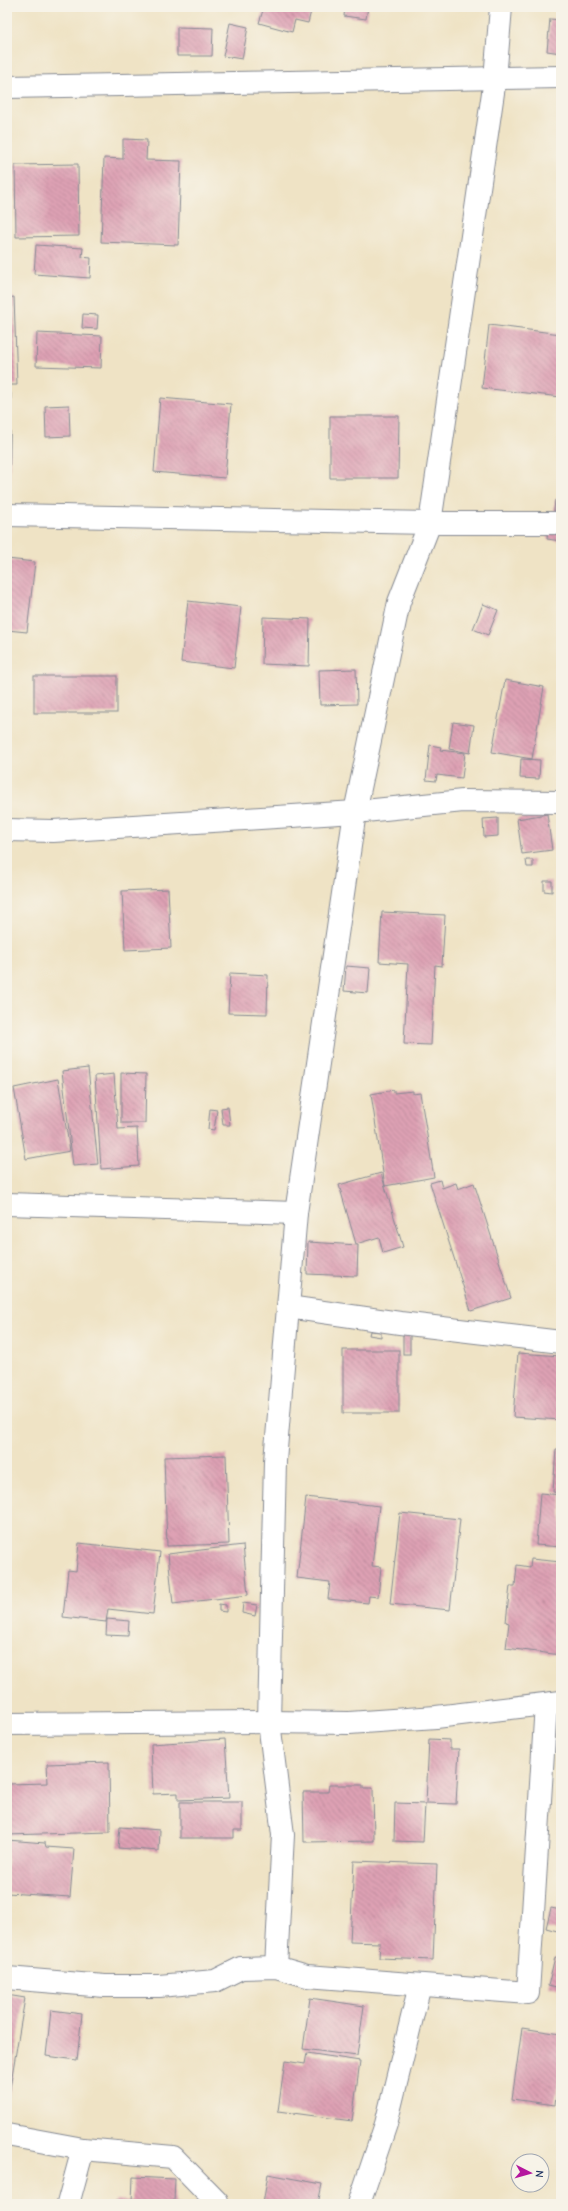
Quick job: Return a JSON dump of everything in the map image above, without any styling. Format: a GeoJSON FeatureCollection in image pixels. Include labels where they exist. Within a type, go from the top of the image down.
{"type":"FeatureCollection","features":[{"type":"Feature","properties":{"kind":"street"},"geometry":{"type":"LineString","coordinates":[[276,1967],[283,1835],[269,1722],[275,1460],[296,1213],[355,812],[399,602],[430,523],[495,79],[501,7]]}},
{"type":"Feature","properties":{"kind":"street"},"geometry":{"type":"LineString","coordinates":[[7,87],[561,78]]}},
{"type":"Feature","properties":{"kind":"street"},"geometry":{"type":"LineString","coordinates":[[7,515],[430,523],[561,523]]}},
{"type":"Feature","properties":{"kind":"street"},"geometry":{"type":"LineString","coordinates":[[7,830],[53,831],[355,812],[463,801],[561,802]]}},
{"type":"Feature","properties":{"kind":"street"},"geometry":{"type":"LineString","coordinates":[[7,1204],[296,1213]]}},
{"type":"Feature","properties":{"kind":"street"},"geometry":{"type":"LineString","coordinates":[[288,1306],[400,1324],[561,1342]]}},
{"type":"Feature","properties":{"kind":"street"},"geometry":{"type":"LineString","coordinates":[[7,1724],[269,1722],[350,1723],[436,1717],[554,1703],[528,1993],[307,1976],[276,1967],[241,1968],[215,1981],[158,1986],[105,1986],[7,1978]]}},
{"type":"Feature","properties":{"kind":"street"},"geometry":{"type":"LineString","coordinates":[[358,2204],[386,2124],[420,1985]]}},
{"type":"Feature","properties":{"kind":"street"},"geometry":{"type":"LineString","coordinates":[[7,2135],[83,2149],[173,2157],[217,2204]]}},
{"type":"Feature","properties":{"kind":"street"},"geometry":{"type":"LineString","coordinates":[[68,2204],[83,2149]]}},
{"type":"Feature","properties":{"kind":"building"},"geometry":{"type":"Polygon","coordinates":[[[264,7],[312,7],[308,23],[295,20],[292,32],[259,23],[264,7]]]}},
{"type":"Feature","properties":{"kind":"building"},"geometry":{"type":"Polygon","coordinates":[[[345,7],[368,7],[366,19],[344,16],[345,7]]]}},
{"type":"Feature","properties":{"kind":"building"},"geometry":{"type":"Polygon","coordinates":[[[550,19],[561,20],[561,53],[547,51],[550,19]]]}},
{"type":"Feature","properties":{"kind":"building"},"geometry":{"type":"Polygon","coordinates":[[[230,23],[248,27],[242,59],[223,56],[230,23]]]}},
{"type":"Feature","properties":{"kind":"building"},"geometry":{"type":"Polygon","coordinates":[[[177,27],[213,28],[212,56],[177,56],[177,27]]]}},
{"type":"Feature","properties":{"kind":"building"},"geometry":{"type":"Polygon","coordinates":[[[123,139],[147,140],[146,160],[181,161],[178,245],[101,242],[104,158],[123,159],[123,139]]]}},
{"type":"Feature","properties":{"kind":"building"},"geometry":{"type":"Polygon","coordinates":[[[78,164],[79,236],[16,237],[15,165],[78,164]]]}},
{"type":"Feature","properties":{"kind":"building"},"geometry":{"type":"Polygon","coordinates":[[[36,245],[83,248],[82,257],[91,258],[90,278],[34,274],[36,245]]]}},
{"type":"Feature","properties":{"kind":"building"},"geometry":{"type":"Polygon","coordinates":[[[14,297],[17,385],[7,385],[7,298],[14,297]]]}},
{"type":"Feature","properties":{"kind":"building"},"geometry":{"type":"Polygon","coordinates":[[[83,314],[98,315],[97,329],[82,328],[83,314]]]}},
{"type":"Feature","properties":{"kind":"building"},"geometry":{"type":"Polygon","coordinates":[[[489,325],[561,334],[561,397],[482,388],[489,325]]]}},
{"type":"Feature","properties":{"kind":"building"},"geometry":{"type":"Polygon","coordinates":[[[37,333],[102,336],[101,368],[36,366],[37,333]]]}},
{"type":"Feature","properties":{"kind":"building"},"geometry":{"type":"Polygon","coordinates":[[[7,393],[11,393],[9,494],[7,494],[7,393]]]}},
{"type":"Feature","properties":{"kind":"building"},"geometry":{"type":"Polygon","coordinates":[[[160,398],[231,404],[225,478],[154,472],[160,398]]]}},
{"type":"Feature","properties":{"kind":"building"},"geometry":{"type":"Polygon","coordinates":[[[69,405],[70,436],[46,437],[45,406],[69,405]]]}},
{"type":"Feature","properties":{"kind":"building"},"geometry":{"type":"Polygon","coordinates":[[[330,416],[399,416],[398,478],[330,478],[330,416]]]}},
{"type":"Feature","properties":{"kind":"building"},"geometry":{"type":"Polygon","coordinates":[[[555,500],[561,501],[561,512],[554,511],[555,500]]]}},
{"type":"Feature","properties":{"kind":"building"},"geometry":{"type":"Polygon","coordinates":[[[548,528],[561,529],[561,541],[547,539],[548,528]]]}},
{"type":"Feature","properties":{"kind":"building"},"geometry":{"type":"Polygon","coordinates":[[[7,559],[35,562],[27,632],[7,630],[7,559]]]}},
{"type":"Feature","properties":{"kind":"building"},"geometry":{"type":"Polygon","coordinates":[[[188,601],[241,607],[234,668],[181,662],[188,601]]]}},
{"type":"Feature","properties":{"kind":"building"},"geometry":{"type":"Polygon","coordinates":[[[483,604],[498,610],[488,635],[473,629],[483,604]]]}},
{"type":"Feature","properties":{"kind":"building"},"geometry":{"type":"Polygon","coordinates":[[[263,617],[310,619],[309,666],[262,664],[263,617]]]}},
{"type":"Feature","properties":{"kind":"building"},"geometry":{"type":"Polygon","coordinates":[[[356,669],[357,704],[320,705],[319,670],[356,669]]]}},
{"type":"Feature","properties":{"kind":"building"},"geometry":{"type":"Polygon","coordinates":[[[34,676],[117,676],[117,713],[34,713],[34,676]]]}},
{"type":"Feature","properties":{"kind":"building"},"geometry":{"type":"Polygon","coordinates":[[[505,680],[544,687],[532,759],[492,752],[505,680]]]}},
{"type":"Feature","properties":{"kind":"building"},"geometry":{"type":"Polygon","coordinates":[[[453,722],[474,725],[470,753],[449,749],[453,722]]]}},
{"type":"Feature","properties":{"kind":"building"},"geometry":{"type":"Polygon","coordinates":[[[430,745],[441,747],[440,750],[465,753],[462,778],[437,775],[436,781],[426,780],[430,745]]]}},
{"type":"Feature","properties":{"kind":"building"},"geometry":{"type":"Polygon","coordinates":[[[521,759],[540,760],[539,779],[520,778],[521,759]]]}},
{"type":"Feature","properties":{"kind":"building"},"geometry":{"type":"Polygon","coordinates":[[[547,814],[552,850],[522,854],[517,819],[547,814]]]}},
{"type":"Feature","properties":{"kind":"building"},"geometry":{"type":"Polygon","coordinates":[[[498,818],[498,836],[484,837],[483,819],[498,818]]]}},
{"type":"Feature","properties":{"kind":"building"},"geometry":{"type":"Polygon","coordinates":[[[526,860],[533,860],[533,867],[527,867],[526,860]]]}},
{"type":"Feature","properties":{"kind":"building"},"geometry":{"type":"Polygon","coordinates":[[[544,881],[552,881],[552,892],[544,891],[544,881]]]}},
{"type":"Feature","properties":{"kind":"building"},"geometry":{"type":"Polygon","coordinates":[[[168,889],[171,948],[125,950],[122,891],[168,889]]]}},
{"type":"Feature","properties":{"kind":"building"},"geometry":{"type":"Polygon","coordinates":[[[382,912],[445,915],[442,966],[435,965],[431,1045],[404,1044],[408,964],[379,962],[382,912]]]}},
{"type":"Feature","properties":{"kind":"building"},"geometry":{"type":"Polygon","coordinates":[[[346,966],[370,968],[368,993],[344,991],[346,966]]]}},
{"type":"Feature","properties":{"kind":"building"},"geometry":{"type":"Polygon","coordinates":[[[230,973],[268,975],[267,1014],[228,1013],[230,973]]]}},
{"type":"Feature","properties":{"kind":"building"},"geometry":{"type":"Polygon","coordinates":[[[88,1068],[98,1164],[73,1166],[62,1071],[88,1068]]]}},
{"type":"Feature","properties":{"kind":"building"},"geometry":{"type":"Polygon","coordinates":[[[121,1073],[146,1074],[145,1123],[121,1123],[121,1073]]]}},
{"type":"Feature","properties":{"kind":"building"},"geometry":{"type":"Polygon","coordinates":[[[114,1074],[118,1129],[137,1128],[139,1166],[101,1169],[95,1076],[114,1074]]]}},
{"type":"Feature","properties":{"kind":"building"},"geometry":{"type":"Polygon","coordinates":[[[58,1079],[70,1151],[26,1159],[14,1088],[58,1079]]]}},
{"type":"Feature","properties":{"kind":"building"},"geometry":{"type":"Polygon","coordinates":[[[394,1090],[394,1093],[413,1091],[413,1094],[420,1093],[434,1177],[385,1186],[371,1094],[394,1090]]]}},
{"type":"Feature","properties":{"kind":"building"},"geometry":{"type":"Polygon","coordinates":[[[228,1107],[230,1125],[223,1125],[221,1108],[228,1107]]]}},
{"type":"Feature","properties":{"kind":"building"},"geometry":{"type":"Polygon","coordinates":[[[210,1109],[217,1110],[214,1130],[208,1129],[210,1109]]]}},
{"type":"Feature","properties":{"kind":"building"},"geometry":{"type":"Polygon","coordinates":[[[381,1173],[403,1247],[383,1253],[379,1237],[356,1244],[339,1185],[381,1173]]]}},
{"type":"Feature","properties":{"kind":"building"},"geometry":{"type":"Polygon","coordinates":[[[440,1180],[442,1188],[456,1183],[458,1189],[474,1183],[511,1298],[471,1311],[430,1183],[440,1180]]]}},
{"type":"Feature","properties":{"kind":"building"},"geometry":{"type":"Polygon","coordinates":[[[308,1242],[358,1245],[357,1276],[307,1274],[308,1242]]]}},
{"type":"Feature","properties":{"kind":"building"},"geometry":{"type":"Polygon","coordinates":[[[370,1331],[381,1332],[381,1337],[369,1335],[370,1331]]]}},
{"type":"Feature","properties":{"kind":"building"},"geometry":{"type":"Polygon","coordinates":[[[403,1331],[410,1331],[410,1354],[403,1354],[403,1331]]]}},
{"type":"Feature","properties":{"kind":"building"},"geometry":{"type":"Polygon","coordinates":[[[343,1350],[399,1350],[399,1413],[343,1413],[343,1350]]]}},
{"type":"Feature","properties":{"kind":"building"},"geometry":{"type":"Polygon","coordinates":[[[518,1353],[561,1356],[561,1420],[513,1417],[518,1353]]]}},
{"type":"Feature","properties":{"kind":"building"},"geometry":{"type":"Polygon","coordinates":[[[556,1449],[561,1449],[561,1493],[553,1492],[556,1449]]]}},
{"type":"Feature","properties":{"kind":"building"},"geometry":{"type":"Polygon","coordinates":[[[226,1455],[229,1544],[167,1546],[164,1457],[226,1455]]]}},
{"type":"Feature","properties":{"kind":"building"},"geometry":{"type":"Polygon","coordinates":[[[540,1493],[561,1495],[561,1547],[536,1545],[540,1493]]]}},
{"type":"Feature","properties":{"kind":"building"},"geometry":{"type":"Polygon","coordinates":[[[306,1497],[379,1506],[372,1566],[381,1567],[378,1597],[369,1596],[368,1603],[328,1599],[330,1582],[297,1578],[306,1497]]]}},
{"type":"Feature","properties":{"kind":"building"},"geometry":{"type":"Polygon","coordinates":[[[400,1513],[460,1519],[450,1610],[390,1604],[400,1513]]]}},
{"type":"Feature","properties":{"kind":"building"},"geometry":{"type":"Polygon","coordinates":[[[79,1543],[160,1552],[153,1614],[108,1609],[106,1622],[63,1617],[68,1570],[76,1571],[79,1543]]]}},
{"type":"Feature","properties":{"kind":"building"},"geometry":{"type":"Polygon","coordinates":[[[243,1545],[248,1595],[173,1604],[168,1554],[243,1545]]]}},
{"type":"Feature","properties":{"kind":"building"},"geometry":{"type":"Polygon","coordinates":[[[531,1559],[561,1562],[561,1655],[506,1648],[509,1623],[506,1622],[510,1586],[515,1586],[517,1565],[530,1567],[531,1559]]]}},
{"type":"Feature","properties":{"kind":"building"},"geometry":{"type":"Polygon","coordinates":[[[243,1603],[257,1605],[255,1616],[242,1613],[243,1603]]]}},
{"type":"Feature","properties":{"kind":"building"},"geometry":{"type":"Polygon","coordinates":[[[219,1604],[226,1605],[226,1612],[219,1611],[219,1604]]]}},
{"type":"Feature","properties":{"kind":"building"},"geometry":{"type":"Polygon","coordinates":[[[107,1619],[129,1621],[128,1636],[106,1635],[107,1619]]]}},
{"type":"Feature","properties":{"kind":"building"},"geometry":{"type":"Polygon","coordinates":[[[225,1739],[229,1798],[178,1800],[178,1793],[153,1794],[151,1744],[225,1739]]]}},
{"type":"Feature","properties":{"kind":"building"},"geometry":{"type":"Polygon","coordinates":[[[429,1739],[450,1740],[450,1749],[459,1749],[456,1804],[426,1803],[429,1739]]]}},
{"type":"Feature","properties":{"kind":"building"},"geometry":{"type":"Polygon","coordinates":[[[109,1762],[110,1832],[7,1835],[7,1784],[48,1783],[47,1764],[109,1762]]]}},
{"type":"Feature","properties":{"kind":"building"},"geometry":{"type":"Polygon","coordinates":[[[329,1785],[363,1785],[363,1788],[373,1788],[374,1841],[304,1842],[303,1792],[328,1792],[329,1785]]]}},
{"type":"Feature","properties":{"kind":"building"},"geometry":{"type":"Polygon","coordinates":[[[180,1802],[242,1802],[242,1830],[234,1830],[234,1838],[180,1838],[180,1802]]]}},
{"type":"Feature","properties":{"kind":"building"},"geometry":{"type":"Polygon","coordinates":[[[395,1803],[425,1804],[423,1842],[394,1841],[395,1803]]]}},
{"type":"Feature","properties":{"kind":"building"},"geometry":{"type":"Polygon","coordinates":[[[120,1827],[160,1830],[159,1851],[118,1848],[120,1827]]]}},
{"type":"Feature","properties":{"kind":"building"},"geometry":{"type":"Polygon","coordinates":[[[7,1840],[45,1843],[46,1847],[74,1849],[70,1897],[7,1893],[7,1840]]]}},
{"type":"Feature","properties":{"kind":"building"},"geometry":{"type":"Polygon","coordinates":[[[354,1861],[437,1864],[433,1960],[379,1958],[380,1943],[350,1942],[354,1861]]]}},
{"type":"Feature","properties":{"kind":"building"},"geometry":{"type":"Polygon","coordinates":[[[551,1908],[561,1910],[561,1932],[546,1928],[551,1908]]]}},
{"type":"Feature","properties":{"kind":"building"},"geometry":{"type":"Polygon","coordinates":[[[555,1957],[561,1958],[561,1989],[548,1986],[555,1957]]]}},
{"type":"Feature","properties":{"kind":"building"},"geometry":{"type":"Polygon","coordinates":[[[7,1995],[25,1998],[8,2100],[7,2100],[7,1995]]]}},
{"type":"Feature","properties":{"kind":"building"},"geometry":{"type":"Polygon","coordinates":[[[310,1998],[364,2006],[357,2056],[303,2049],[310,1998]]]}},
{"type":"Feature","properties":{"kind":"building"},"geometry":{"type":"Polygon","coordinates":[[[51,2010],[82,2014],[77,2060],[46,2056],[51,2010]]]}},
{"type":"Feature","properties":{"kind":"building"},"geometry":{"type":"Polygon","coordinates":[[[522,2028],[561,2034],[561,2063],[555,2105],[512,2099],[522,2028]]]}},
{"type":"Feature","properties":{"kind":"building"},"geometry":{"type":"Polygon","coordinates":[[[307,2053],[360,2061],[352,2121],[278,2111],[285,2061],[305,2064],[307,2053]]]}},
{"type":"Feature","properties":{"kind":"building"},"geometry":{"type":"Polygon","coordinates":[[[268,2174],[322,2184],[318,2204],[263,2204],[268,2174]]]}},
{"type":"Feature","properties":{"kind":"building"},"geometry":{"type":"Polygon","coordinates":[[[133,2177],[175,2179],[174,2202],[181,2204],[116,2204],[116,2200],[132,2201],[133,2177]]]}}]}
